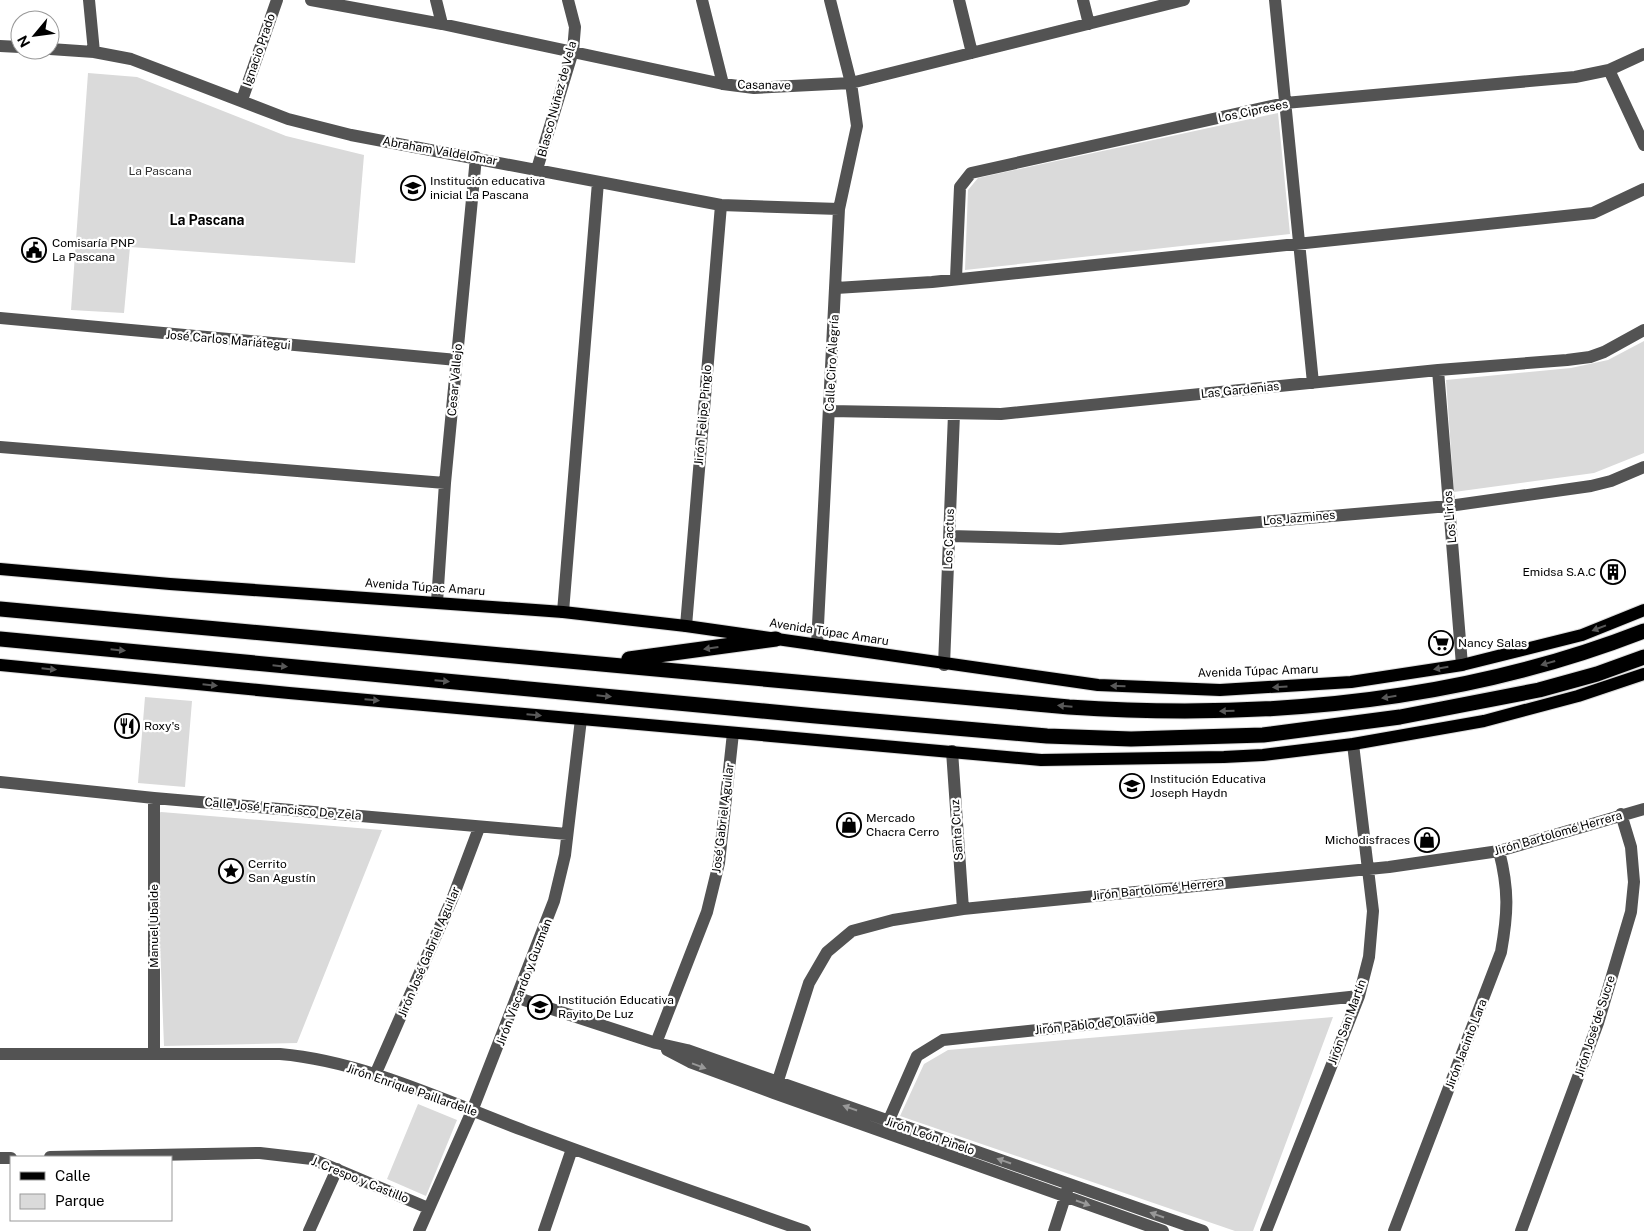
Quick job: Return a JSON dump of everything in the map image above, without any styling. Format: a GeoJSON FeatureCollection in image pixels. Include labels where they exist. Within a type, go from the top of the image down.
{"type":"FeatureCollection","features":[{"type":"Feature","properties":{"kind":"highway"},"geometry":{"type":"LineString","coordinates":[[0,609],[1068,707],[1203,712],[1312,706],[1432,689],[1534,667],[1599,649],[1644,631]]}},
{"type":"Feature","properties":{"kind":"highway"},"geometry":{"type":"LineString","coordinates":[[0,639],[816,716],[1047,736],[1131,739],[1263,734],[1400,718],[1539,690],[1597,674],[1644,657]]}},
{"type":"Feature","properties":{"kind":"highway"},"geometry":{"type":"LineString","coordinates":[[604,663],[776,639]]}},
{"type":"Feature","properties":{"kind":"main road","name":"Avenida Túpac Amaru"},"geometry":{"type":"LineString","coordinates":[[0,569],[170,584],[563,612],[686,626],[1098,685],[1220,690],[1351,682],[1462,665],[1582,634],[1644,610]]}},
{"type":"Feature","properties":{"kind":"main road"},"geometry":{"type":"LineString","coordinates":[[0,665],[1041,760],[1224,757],[1263,755],[1353,744],[1484,721],[1578,696],[1644,674]]}},
{"type":"Feature","properties":{"kind":"street"},"geometry":{"type":"LineString","coordinates":[[89,0],[94,52]]}},
{"type":"Feature","properties":{"kind":"street","name":"Ignacio Prado"},"geometry":{"type":"LineString","coordinates":[[242,100],[276,0]]}},
{"type":"Feature","properties":{"kind":"street","name":"Casanave"},"geometry":{"type":"LineString","coordinates":[[312,0],[442,24],[723,84],[754,88],[851,84],[1184,0]]}},
{"type":"Feature","properties":{"kind":"street"},"geometry":{"type":"LineString","coordinates":[[436,0],[442,24]]}},
{"type":"Feature","properties":{"kind":"street","name":"Blasco Núñez de Vela"},"geometry":{"type":"LineString","coordinates":[[537,170],[572,51],[575,27],[568,0]]}},
{"type":"Feature","properties":{"kind":"street"},"geometry":{"type":"LineString","coordinates":[[702,0],[723,84]]}},
{"type":"Feature","properties":{"kind":"street","name":"Calle Ciro Alegría"},"geometry":{"type":"LineString","coordinates":[[817,645],[839,209],[856,126],[851,84],[830,0]]}},
{"type":"Feature","properties":{"kind":"street"},"geometry":{"type":"LineString","coordinates":[[959,0],[972,53]]}},
{"type":"Feature","properties":{"kind":"street"},"geometry":{"type":"LineString","coordinates":[[1083,0],[1089,24]]}},
{"type":"Feature","properties":{"kind":"street"},"geometry":{"type":"LineString","coordinates":[[1275,0],[1313,383]]}},
{"type":"Feature","properties":{"kind":"street","name":"Abraham Valdelomar"},"geometry":{"type":"LineString","coordinates":[[60,50],[94,52],[132,59],[288,119],[351,135],[476,157],[721,205],[839,209]]}},
{"type":"Feature","properties":{"kind":"street","name":"Los Cipreses"},"geometry":{"type":"LineString","coordinates":[[956,278],[960,188],[971,173],[1285,103],[1576,77],[1609,70],[1644,54]]}},
{"type":"Feature","properties":{"kind":"street"},"geometry":{"type":"LineString","coordinates":[[1609,70],[1644,144]]}},
{"type":"Feature","properties":{"kind":"street","name":"Cesar Vallejo"},"geometry":{"type":"LineString","coordinates":[[437,602],[445,483],[476,157]]}},
{"type":"Feature","properties":{"kind":"street"},"geometry":{"type":"LineString","coordinates":[[563,612],[598,182]]}},
{"type":"Feature","properties":{"kind":"street"},"geometry":{"type":"LineString","coordinates":[[836,288],[932,282],[1299,242],[1593,213],[1644,189]]}},
{"type":"Feature","properties":{"kind":"street","name":"Jirón Felipe Pinglo"},"geometry":{"type":"LineString","coordinates":[[686,626],[721,205]]}},
{"type":"Feature","properties":{"kind":"street","name":"José Carlos Mariátegui"},"geometry":{"type":"LineString","coordinates":[[0,318],[457,360]]}},
{"type":"Feature","properties":{"kind":"street","name":"Las Gardenias"},"geometry":{"type":"LineString","coordinates":[[829,411],[1001,414],[1438,370],[1590,357],[1644,330]]}},
{"type":"Feature","properties":{"kind":"street","name":"Los Lirios"},"geometry":{"type":"LineString","coordinates":[[1438,370],[1462,665]]}},
{"type":"Feature","properties":{"kind":"street","name":"Los Cactus"},"geometry":{"type":"LineString","coordinates":[[944,664],[954,414]]}},
{"type":"Feature","properties":{"kind":"street"},"geometry":{"type":"LineString","coordinates":[[0,447],[445,483]]}},
{"type":"Feature","properties":{"kind":"street","name":"Los Jazmines"},"geometry":{"type":"LineString","coordinates":[[950,536],[1060,539],[1449,506],[1591,486],[1611,481],[1644,467]]}},
{"type":"Feature","properties":{"kind":"street","name":"Jirón Viscardo y Guzmán"},"geometry":{"type":"LineString","coordinates":[[419,1231],[472,1111],[518,998],[554,901],[567,834],[581,719]]}},
{"type":"Feature","properties":{"kind":"street","name":"José Gabriel Aguilar"},"geometry":{"type":"LineString","coordinates":[[656,1043],[707,912],[719,863],[733,733]]}},
{"type":"Feature","properties":{"kind":"street","name":"Jirón San Martín"},"geometry":{"type":"LineString","coordinates":[[1266,1231],[1359,996],[1369,957],[1373,911],[1366,868],[1353,744]]}},
{"type":"Feature","properties":{"kind":"street","name":"Santa Cruz"},"geometry":{"type":"LineString","coordinates":[[952,751],[963,909]]}},
{"type":"Feature","properties":{"kind":"street","name":"Calle José Francisco De Zela"},"geometry":{"type":"LineString","coordinates":[[0,782],[479,828],[567,834]]}},
{"type":"Feature","properties":{"kind":"street","name":"Manuel Ubalde"},"geometry":{"type":"LineString","coordinates":[[154,798],[154,1054]]}},
{"type":"Feature","properties":{"kind":"street","name":"Jirón Bartolomé Herrera"},"geometry":{"type":"LineString","coordinates":[[776,1088],[809,983],[827,952],[852,930],[893,920],[963,909],[1366,868],[1499,851],[1621,814],[1644,809]]}},
{"type":"Feature","properties":{"kind":"street","name":"Jirón José de Sucre"},"geometry":{"type":"LineString","coordinates":[[1521,1231],[1598,1023],[1631,912],[1634,882],[1632,856],[1621,814]]}},
{"type":"Feature","properties":{"kind":"street","name":"Jirón José Gabriel Aguilar"},"geometry":{"type":"LineString","coordinates":[[375,1075],[453,898],[479,828]]}},
{"type":"Feature","properties":{"kind":"street","name":"Jirón Jacinto Lara"},"geometry":{"type":"LineString","coordinates":[[1394,1231],[1501,952],[1507,916],[1507,880],[1499,851]]}},
{"type":"Feature","properties":{"kind":"street","name":"Jirón Pablo de Olavide"},"geometry":{"type":"LineString","coordinates":[[886,1126],[917,1056],[943,1040],[1359,996]]}},
{"type":"Feature","properties":{"kind":"street","name":"Jirón León Pinelo"},"geometry":{"type":"LineString","coordinates":[[518,998],[656,1043],[690,1062],[776,1088],[1067,1190],[1203,1231]]}},
{"type":"Feature","properties":{"kind":"street","name":"Jirón Enrique Paillardelle"},"geometry":{"type":"LineString","coordinates":[[0,1054],[154,1054],[298,1056],[316,1058],[375,1075],[572,1149],[804,1231]]}},
{"type":"Feature","properties":{"kind":"street"},"geometry":{"type":"LineString","coordinates":[[544,1231],[572,1149]]}},
{"type":"Feature","properties":{"kind":"street","name":"J. Crespo y Castillo"},"geometry":{"type":"LineString","coordinates":[[102,1156],[260,1153],[312,1159],[428,1208]]}},
{"type":"Feature","properties":{"kind":"street"},"geometry":{"type":"LineString","coordinates":[[309,1231],[337,1169]]}},
{"type":"Feature","properties":{"kind":"street"},"geometry":{"type":"LineString","coordinates":[[1054,1231],[1067,1190]]}},
{"type":"Feature","properties":{"kind":"street","name":"Jirón León Pinelo"},"geometry":{"type":"LineString","coordinates":[[1067,1190],[1163,1231]]}},
{"type":"Feature","properties":{"kind":"green space","name":"La Pascana"},"geometry":{"type":"Polygon","coordinates":[[[88,73],[137,77],[286,136],[364,155],[355,263],[130,247],[124,313],[71,310],[88,73]]]}},
{"type":"Feature","properties":{"kind":"green space"},"geometry":{"type":"Polygon","coordinates":[[[1278,113],[1290,234],[965,270],[968,190],[978,178],[1278,113]]]}},
{"type":"Feature","properties":{"kind":"green space"},"geometry":{"type":"Polygon","coordinates":[[[1644,341],[1644,453],[1594,473],[1454,492],[1446,380],[1571,368],[1608,360],[1644,341]]]}},
{"type":"Feature","properties":{"kind":"green space"},"geometry":{"type":"Polygon","coordinates":[[[145,697],[192,701],[185,787],[138,783],[145,697]]]}},
{"type":"Feature","properties":{"kind":"green space"},"geometry":{"type":"Polygon","coordinates":[[[161,812],[382,830],[297,1043],[164,1046],[155,815],[161,812]]]}},
{"type":"Feature","properties":{"kind":"green space"},"geometry":{"type":"Polygon","coordinates":[[[1333,1017],[1253,1231],[1235,1231],[900,1116],[924,1064],[948,1050],[1333,1017]]]}},
{"type":"Feature","properties":{"kind":"green space"},"geometry":{"type":"Polygon","coordinates":[[[418,1104],[457,1120],[426,1196],[387,1179],[418,1104]]]}},
{"type":"Feature","properties":{"kind":"place","name":"Institución educativa inicial La Pascana"},"geometry":{"type":"Point","coordinates":[413,188]}},
{"type":"Feature","properties":{"kind":"place","name":"Comisaría PNP La Pascana"},"geometry":{"type":"Point","coordinates":[34,250]}},
{"type":"Feature","properties":{"kind":"place","name":"Emidsa S.A.C"},"geometry":{"type":"Point","coordinates":[1613,572]}},
{"type":"Feature","properties":{"kind":"place","name":"Nancy Salas"},"geometry":{"type":"Point","coordinates":[1441,643]}},
{"type":"Feature","properties":{"kind":"place","name":"Roxy's"},"geometry":{"type":"Point","coordinates":[127,726]}},
{"type":"Feature","properties":{"kind":"place","name":"Institución Educativa Joseph Haydn"},"geometry":{"type":"Point","coordinates":[1132,786]}},
{"type":"Feature","properties":{"kind":"place","name":"Mercado Chacra Cerro"},"geometry":{"type":"Point","coordinates":[849,825]}},
{"type":"Feature","properties":{"kind":"place","name":"Michodisfraces"},"geometry":{"type":"Point","coordinates":[1427,840]}},
{"type":"Feature","properties":{"kind":"place","name":"Cerrito San Agustín"},"geometry":{"type":"Point","coordinates":[231,871]}},
{"type":"Feature","properties":{"kind":"place","name":"Institución Educativa Rayito De Luz"},"geometry":{"type":"Point","coordinates":[540,1007]}},
{"type":"Feature","properties":{"kind":"district","name":"La Pascana"},"geometry":{"type":"Point","coordinates":[207,220]}}]}
